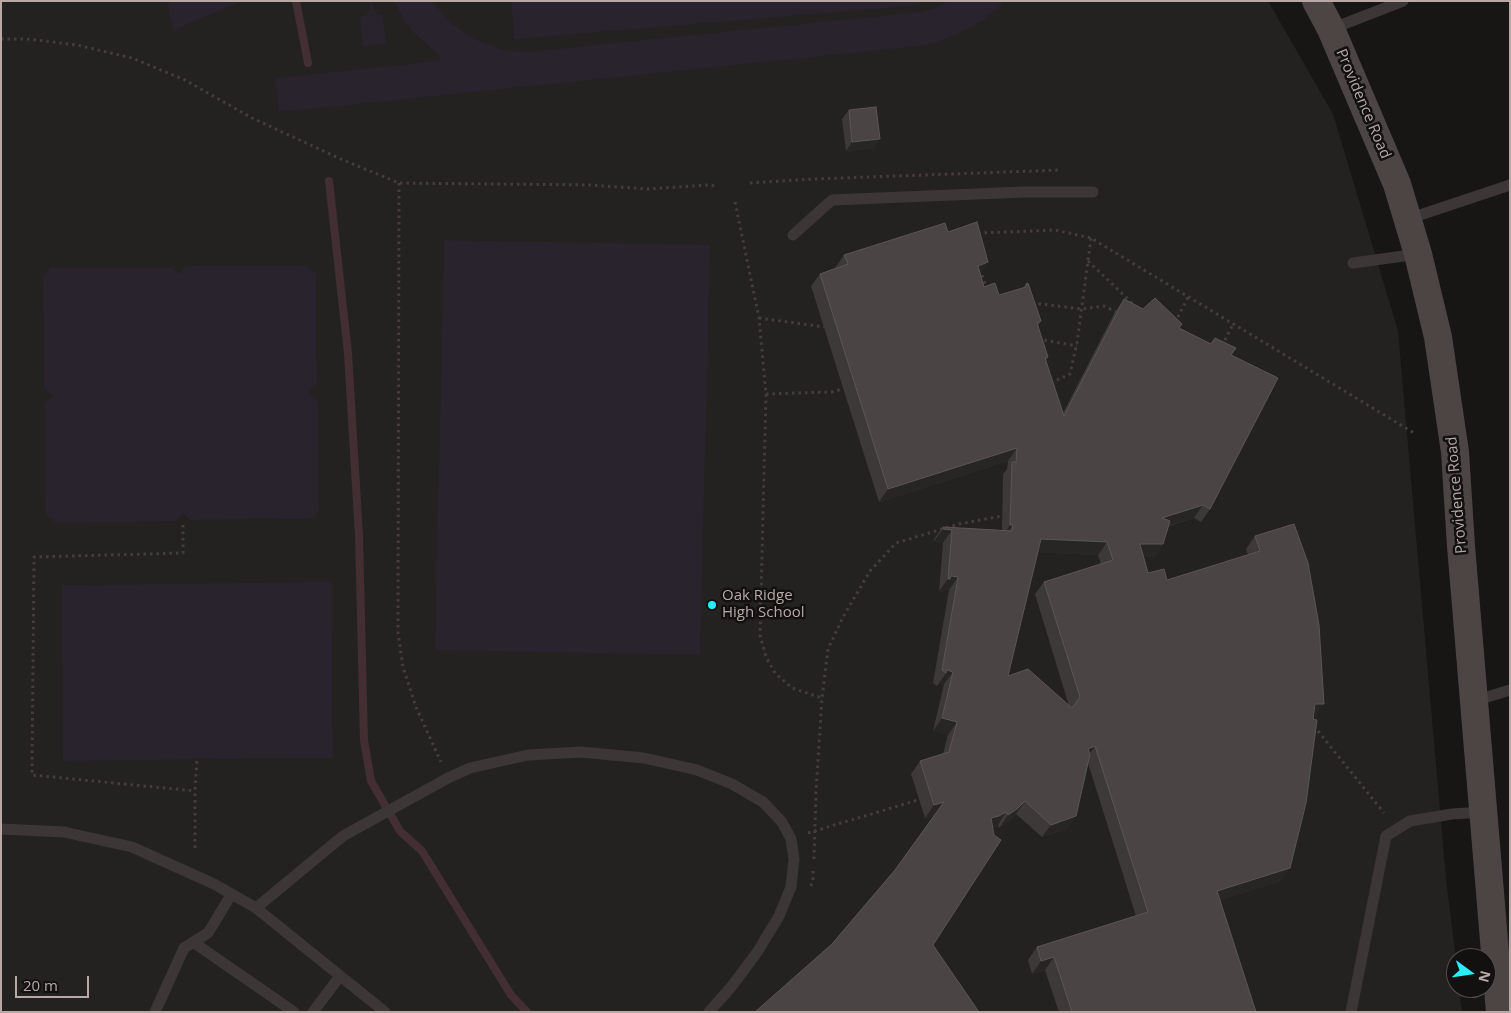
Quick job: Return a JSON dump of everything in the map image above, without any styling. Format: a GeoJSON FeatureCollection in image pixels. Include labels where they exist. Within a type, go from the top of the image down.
{"type":"FeatureCollection","features":[{"type":"Feature","properties":{"kind":"street","name":"Providence Road"},"geometry":{"type":"LineString","coordinates":[[1316,1],[1332,29],[1397,184],[1418,254],[1438,337],[1455,452],[1500,1012]]}},
{"type":"Feature","properties":{"kind":"lane"},"geometry":{"type":"LineString","coordinates":[[1332,29],[1403,1]]}},
{"type":"Feature","properties":{"kind":"lane"},"geometry":{"type":"LineString","coordinates":[[1408,219],[1510,185]]}},
{"type":"Feature","properties":{"kind":"lane"},"geometry":{"type":"LineString","coordinates":[[793,235],[832,200],[1023,192],[1093,192]]}},
{"type":"Feature","properties":{"kind":"lane"},"geometry":{"type":"LineString","coordinates":[[1353,263],[1418,254]]}},
{"type":"Feature","properties":{"kind":"lane"},"geometry":{"type":"LineString","coordinates":[[1474,700],[1510,690]]}},
{"type":"Feature","properties":{"kind":"lane"},"geometry":{"type":"LineString","coordinates":[[256,908],[343,836],[448,778],[470,768],[528,755],[581,752],[644,758],[697,770],[732,784],[763,802],[782,822],[791,839],[794,859],[791,887],[780,916],[732,986],[709,1012]]}},
{"type":"Feature","properties":{"kind":"lane"},"geometry":{"type":"LineString","coordinates":[[1351,1012],[1386,836],[1410,821],[1452,814],[1483,812]]}},
{"type":"Feature","properties":{"kind":"lane"},"geometry":{"type":"LineString","coordinates":[[1,829],[64,832],[132,847],[214,884],[256,908],[385,1012]]}},
{"type":"Feature","properties":{"kind":"lane"},"geometry":{"type":"LineString","coordinates":[[155,1012],[184,948],[208,933],[231,895]]}},
{"type":"Feature","properties":{"kind":"lane"},"geometry":{"type":"LineString","coordinates":[[193,942],[294,1012]]}},
{"type":"Feature","properties":{"kind":"lane"},"geometry":{"type":"LineString","coordinates":[[312,1012],[340,976]]}},
{"type":"Feature","properties":{"kind":"path"},"geometry":{"type":"LineString","coordinates":[[1,39],[27,39],[77,44],[132,58],[185,80],[260,122],[399,183],[590,185],[647,189],[717,186]]}},
{"type":"Feature","properties":{"kind":"path"},"geometry":{"type":"LineString","coordinates":[[750,183],[1061,170]]}},
{"type":"Feature","properties":{"kind":"path"},"geometry":{"type":"LineString","coordinates":[[399,183],[398,633],[403,667],[416,707],[448,778]]}},
{"type":"Feature","properties":{"kind":"path"},"geometry":{"type":"LineString","coordinates":[[735,202],[759,318],[766,394],[760,635],[766,657],[775,673],[792,688],[822,698]]}},
{"type":"Feature","properties":{"kind":"path"},"geometry":{"type":"LineString","coordinates":[[970,234],[1055,230],[1091,238],[1414,433]]}},
{"type":"Feature","properties":{"kind":"path"},"geometry":{"type":"LineString","coordinates":[[1049,384],[1070,374],[1077,346],[1091,238]]}},
{"type":"Feature","properties":{"kind":"path"},"geometry":{"type":"LineString","coordinates":[[978,260],[986,287],[979,289]]}},
{"type":"Feature","properties":{"kind":"path"},"geometry":{"type":"LineString","coordinates":[[1088,261],[1134,306]]}},
{"type":"Feature","properties":{"kind":"path"},"geometry":{"type":"LineString","coordinates":[[1171,331],[1188,297]]}},
{"type":"Feature","properties":{"kind":"path"},"geometry":{"type":"LineString","coordinates":[[1025,302],[1082,309],[1104,306],[1125,316]]}},
{"type":"Feature","properties":{"kind":"path"},"geometry":{"type":"LineString","coordinates":[[759,318],[824,327]]}},
{"type":"Feature","properties":{"kind":"path"},"geometry":{"type":"LineString","coordinates":[[1221,348],[1233,324]]}},
{"type":"Feature","properties":{"kind":"path"},"geometry":{"type":"LineString","coordinates":[[1037,339],[1077,346]]}},
{"type":"Feature","properties":{"kind":"path"},"geometry":{"type":"LineString","coordinates":[[766,394],[831,392],[843,389]]}},
{"type":"Feature","properties":{"kind":"path"},"geometry":{"type":"LineString","coordinates":[[815,830],[822,698],[828,650],[843,617],[870,570],[896,543],[959,524],[1002,516]]}},
{"type":"Feature","properties":{"kind":"path"},"geometry":{"type":"LineString","coordinates":[[184,525],[183,553],[34,557],[32,775],[195,791]]}},
{"type":"Feature","properties":{"kind":"path"},"geometry":{"type":"LineString","coordinates":[[1305,725],[1314,726],[1384,813]]}},
{"type":"Feature","properties":{"kind":"path"},"geometry":{"type":"LineString","coordinates":[[195,848],[197,759]]}},
{"type":"Feature","properties":{"kind":"path"},"geometry":{"type":"LineString","coordinates":[[791,839],[815,830],[918,800]]}},
{"type":"Feature","properties":{"kind":"shaded area","name":"Oak Ridge High School"},"geometry":{"type":"Polygon","coordinates":[[[1,1],[1268,1],[1333,114],[1398,331],[1446,879],[1455,948],[1446,948],[1446,998],[1460,998],[1462,1012],[1,1012],[1,1]]]}},
{"type":"Feature","properties":{"kind":"shaded area"},"geometry":{"type":"Polygon","coordinates":[[[168,1],[242,1],[174,30],[168,1]]]}},
{"type":"Feature","properties":{"kind":"shaded area"},"geometry":{"type":"Polygon","coordinates":[[[370,1],[373,1],[373,8],[378,15],[383,15],[386,44],[362,46],[360,16],[366,16],[370,8],[370,1]]]}},
{"type":"Feature","properties":{"kind":"shaded area"},"geometry":{"type":"Polygon","coordinates":[[[394,1],[431,1],[451,23],[474,39],[497,48],[527,52],[920,12],[935,8],[949,1],[1005,1],[985,19],[971,27],[938,42],[918,46],[279,112],[276,78],[439,61],[441,59],[440,56],[413,32],[394,1]]]}},
{"type":"Feature","properties":{"kind":"shaded area"},"geometry":{"type":"Polygon","coordinates":[[[511,1],[920,1],[921,5],[514,39],[511,1]]]}},
{"type":"Feature","properties":{"kind":"shaded area"},"geometry":{"type":"Polygon","coordinates":[[[444,240],[710,245],[700,655],[435,650],[444,240]]]}},
{"type":"Feature","properties":{"kind":"shaded area"},"geometry":{"type":"Polygon","coordinates":[[[306,265],[316,274],[317,384],[308,392],[318,401],[319,510],[310,519],[190,520],[183,513],[175,521],[56,523],[46,515],[45,403],[53,396],[44,388],[43,277],[51,268],[172,268],[179,274],[186,266],[306,265]]]}},
{"type":"Feature","properties":{"kind":"shaded area"},"geometry":{"type":"Polygon","coordinates":[[[331,582],[333,758],[63,761],[62,585],[331,582]]]}},
{"type":"Feature","properties":{"kind":"building"},"geometry":{"type":"Polygon","coordinates":[[[876,107],[880,139],[852,142],[849,110],[876,107]]]}},
{"type":"Feature","properties":{"kind":"building"},"geometry":{"type":"Polygon","coordinates":[[[977,222],[988,262],[978,266],[984,287],[995,283],[999,295],[1026,287],[1028,283],[1041,321],[1037,323],[1048,357],[1045,358],[1064,416],[1124,299],[1143,309],[1155,298],[1182,324],[1179,328],[1211,344],[1215,338],[1236,348],[1231,355],[1278,378],[1210,509],[1203,505],[1162,518],[1170,521],[1163,544],[1140,544],[1148,573],[1164,569],[1167,580],[1260,551],[1255,536],[1294,524],[1308,563],[1319,625],[1324,704],[1315,704],[1313,719],[1317,720],[1306,803],[1290,868],[1217,891],[1256,1012],[1072,1012],[1054,957],[1041,961],[1037,947],[1148,912],[1095,746],[1088,749],[1090,754],[1076,816],[1051,825],[1025,801],[1008,815],[1006,812],[991,818],[994,835],[1001,840],[933,945],[979,1012],[755,1012],[832,944],[895,870],[944,802],[934,805],[920,761],[949,752],[957,722],[942,718],[953,672],[947,670],[946,673],[942,670],[958,577],[951,576],[948,579],[952,530],[943,529],[943,527],[1012,531],[1013,525],[1010,525],[1012,462],[1016,462],[1017,448],[888,489],[820,274],[848,264],[844,255],[945,223],[948,232],[977,222]],[[1041,539],[1008,676],[1028,669],[1072,708],[1080,697],[1044,582],[1113,560],[1107,542],[1041,539]]]}},
{"type":"Feature","properties":{"kind":"waterway"},"geometry":{"type":"LineString","coordinates":[[296,1],[308,63]]}},
{"type":"Feature","properties":{"kind":"waterway"},"geometry":{"type":"LineString","coordinates":[[329,181],[348,353],[359,536],[364,740],[371,781],[400,831],[422,851],[511,995],[527,1012]]}},
{"type":"Feature","properties":{"kind":"place","name":"Oak Ridge High School"},"geometry":{"type":"Point","coordinates":[712,605]}}]}
